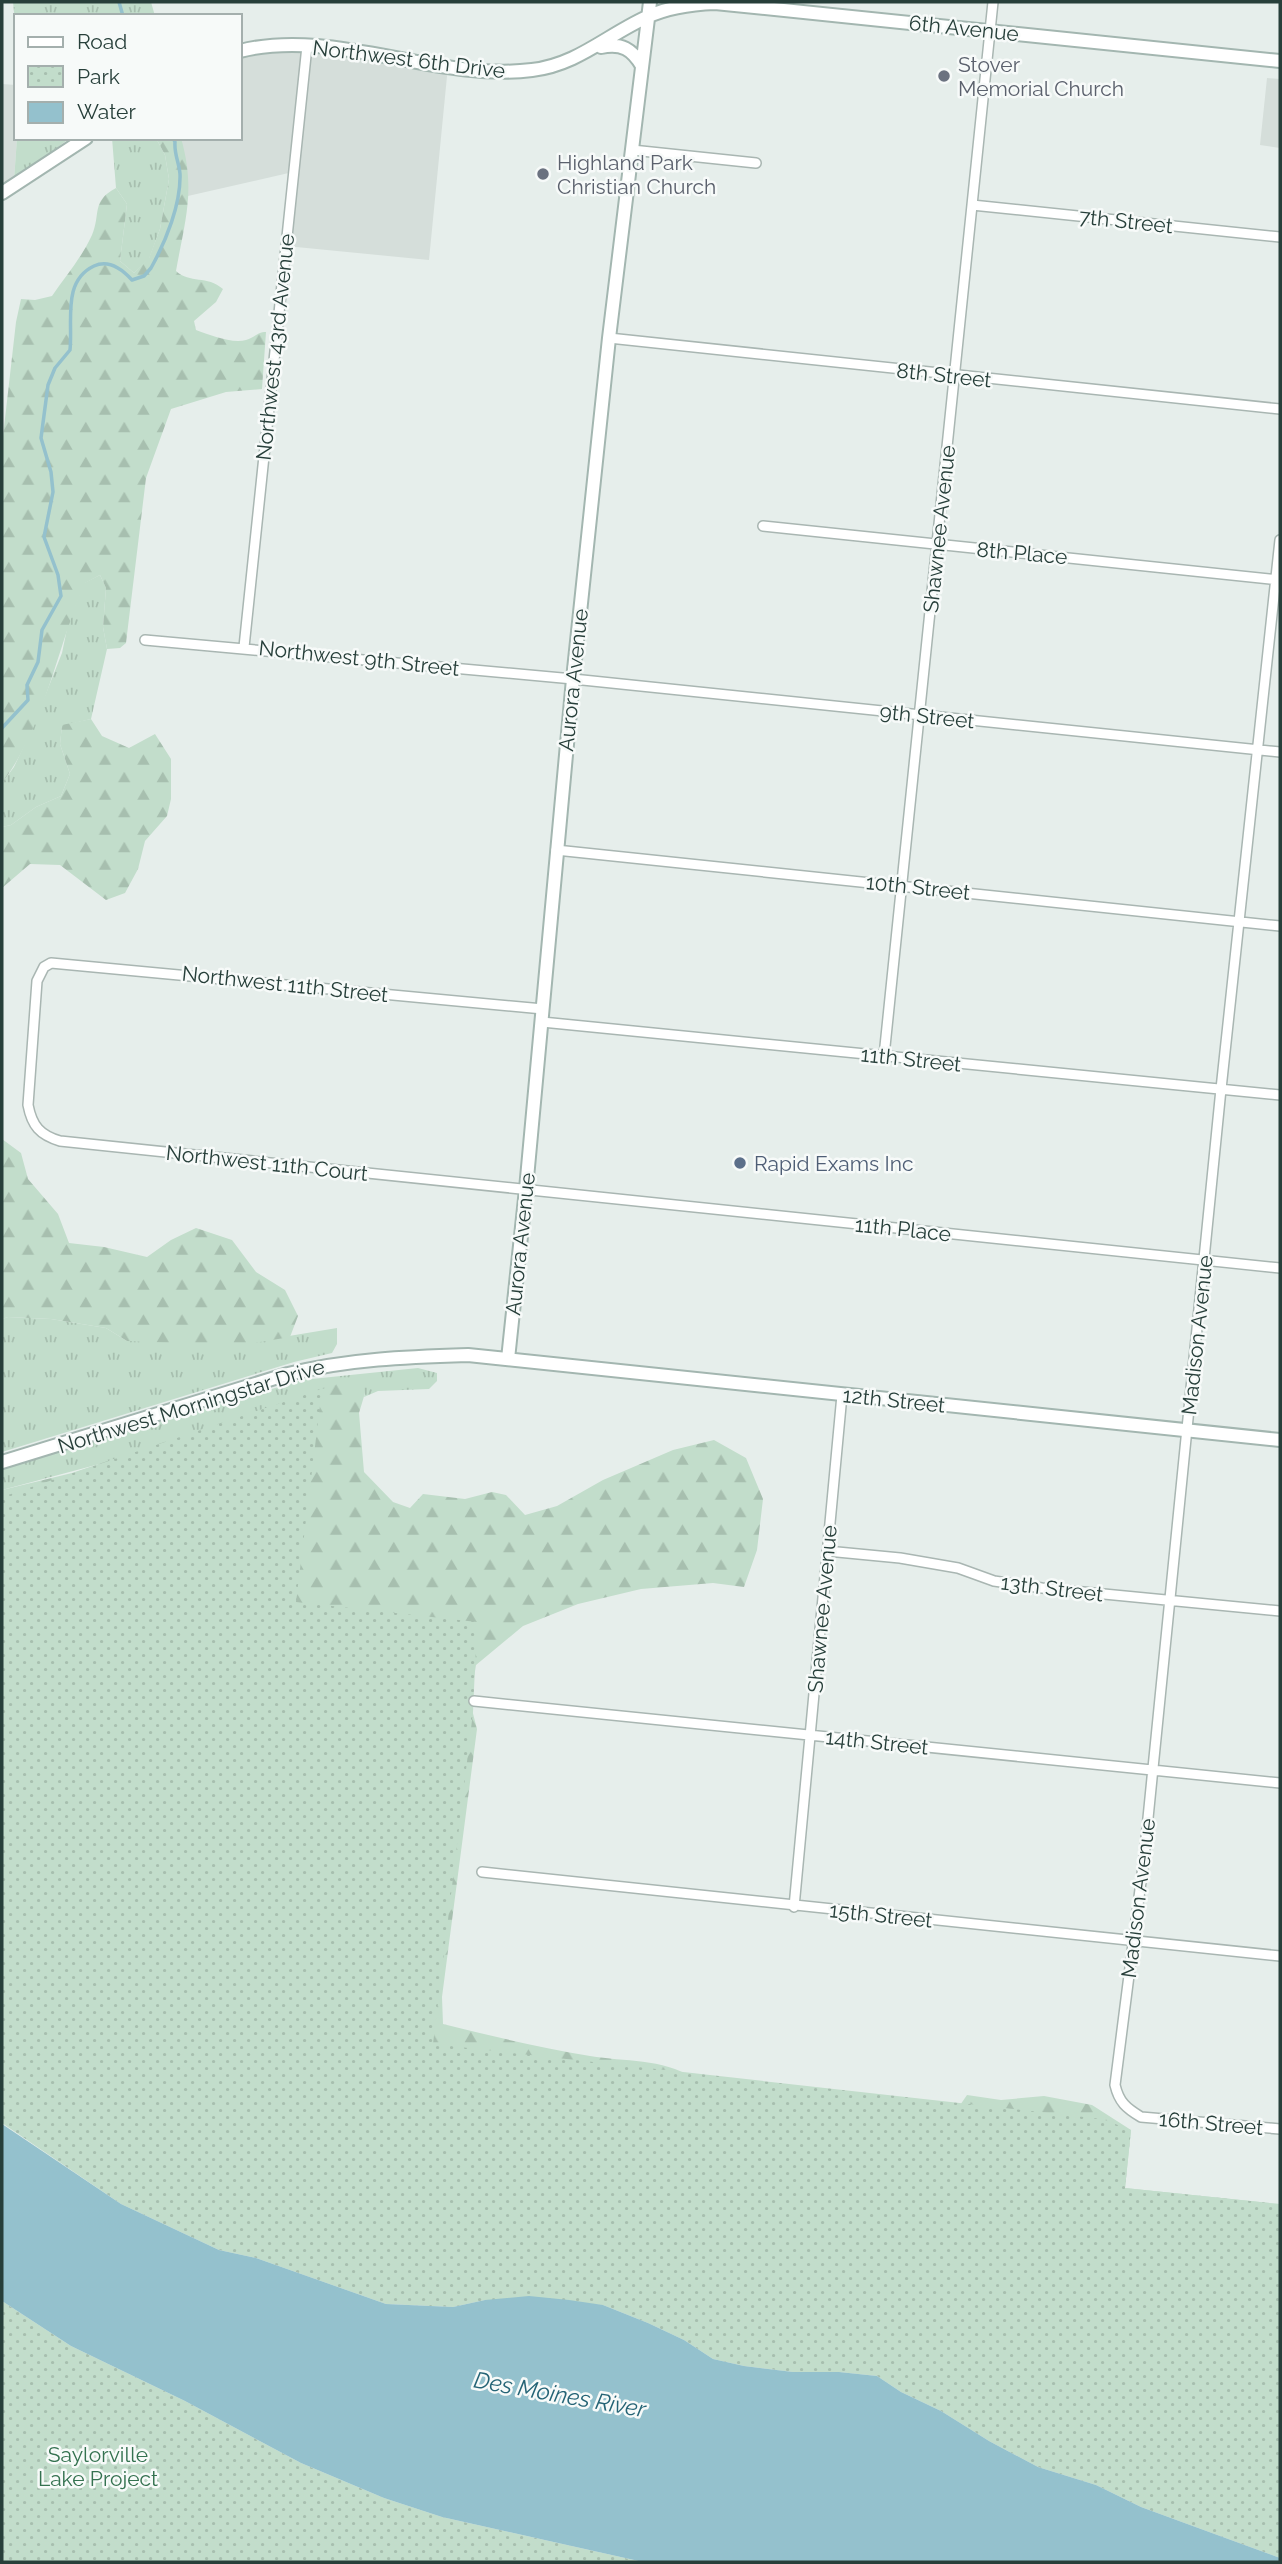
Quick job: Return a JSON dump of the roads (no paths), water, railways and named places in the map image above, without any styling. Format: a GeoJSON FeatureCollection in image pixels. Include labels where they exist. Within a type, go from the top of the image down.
{"type":"FeatureCollection","features":[{"type":"Feature","properties":{"kind":"main road","name":"Aurora Avenue"},"geometry":{"type":"LineString","coordinates":[[508,1359],[573,679],[609,338],[650,2]]}},
{"type":"Feature","properties":{"kind":"main road","name":"6th Avenue"},"geometry":{"type":"LineString","coordinates":[[649,16],[671,8],[715,3],[1280,61]]}},
{"type":"Feature","properties":{"kind":"main road","name":"Northwest 6th Drive"},"geometry":{"type":"LineString","coordinates":[[242,51],[307,46],[471,69],[516,72],[557,66],[594,49],[649,16]]}},
{"type":"Feature","properties":{"kind":"main road"},"geometry":{"type":"LineString","coordinates":[[594,49],[611,45],[625,46],[634,53],[642,66]]}},
{"type":"Feature","properties":{"kind":"main road"},"geometry":{"type":"LineString","coordinates":[[2,193],[83,140]]}},
{"type":"Feature","properties":{"kind":"main road","name":"Northwest Morningstar Drive"},"geometry":{"type":"LineString","coordinates":[[2,1462],[288,1374],[332,1364],[391,1357],[468,1355],[508,1359]]}},
{"type":"Feature","properties":{"kind":"main road","name":"12th Street"},"geometry":{"type":"LineString","coordinates":[[508,1359],[1280,1440]]}},
{"type":"Feature","properties":{"kind":"street","name":"Shawnee Avenue"},"geometry":{"type":"LineString","coordinates":[[884,1056],[993,2]]}},
{"type":"Feature","properties":{"kind":"street","name":"Northwest 43rd Avenue"},"geometry":{"type":"LineString","coordinates":[[244,647],[307,46]]}},
{"type":"Feature","properties":{"kind":"street"},"geometry":{"type":"LineString","coordinates":[[632,150],[756,163]]}},
{"type":"Feature","properties":{"kind":"street","name":"7th Street"},"geometry":{"type":"LineString","coordinates":[[972,205],[1280,237]]}},
{"type":"Feature","properties":{"kind":"street","name":"8th Street"},"geometry":{"type":"LineString","coordinates":[[609,338],[1280,408]]}},
{"type":"Feature","properties":{"kind":"street","name":"8th Place"},"geometry":{"type":"LineString","coordinates":[[763,526],[1278,579]]}},
{"type":"Feature","properties":{"kind":"street","name":"Madison Avenue"},"geometry":{"type":"LineString","coordinates":[[1141,2117],[1125,2108],[1118,2098],[1115,2085],[1152,1770],[1280,540]]}},
{"type":"Feature","properties":{"kind":"street","name":"Northwest 9th Street"},"geometry":{"type":"LineString","coordinates":[[145,640],[573,679]]}},
{"type":"Feature","properties":{"kind":"street","name":"9th Street"},"geometry":{"type":"LineString","coordinates":[[573,679],[1280,752]]}},
{"type":"Feature","properties":{"kind":"street","name":"10th Street"},"geometry":{"type":"LineString","coordinates":[[556,850],[1280,926]]}},
{"type":"Feature","properties":{"kind":"street","name":"Northwest 11th Street"},"geometry":{"type":"LineString","coordinates":[[28,1105],[37,981],[44,967],[59,962],[542,1016]]}},
{"type":"Feature","properties":{"kind":"street","name":"11th Street"},"geometry":{"type":"LineString","coordinates":[[542,1016],[884,1056],[1280,1095]]}},
{"type":"Feature","properties":{"kind":"street","name":"Northwest 11th Court"},"geometry":{"type":"LineString","coordinates":[[28,1105],[31,1120],[37,1129],[46,1137],[60,1141],[526,1189]]}},
{"type":"Feature","properties":{"kind":"street","name":"11th Place"},"geometry":{"type":"LineString","coordinates":[[526,1189],[1280,1268]]}},
{"type":"Feature","properties":{"kind":"street","name":"Shawnee Avenue"},"geometry":{"type":"LineString","coordinates":[[794,1907],[842,1395]]}},
{"type":"Feature","properties":{"kind":"street","name":"13th Street"},"geometry":{"type":"LineString","coordinates":[[827,1551],[900,1558],[958,1568],[994,1581],[1280,1611]]}},
{"type":"Feature","properties":{"kind":"street","name":"14th Street"},"geometry":{"type":"LineString","coordinates":[[474,1701],[1280,1783]]}},
{"type":"Feature","properties":{"kind":"street","name":"15th Street"},"geometry":{"type":"LineString","coordinates":[[482,1872],[794,1907],[1280,1956]]}},
{"type":"Feature","properties":{"kind":"street","name":"16th Street"},"geometry":{"type":"LineString","coordinates":[[1141,2117],[1280,2129]]}},
{"type":"Feature","properties":{"kind":"water","name":"Des Moines River"},"geometry":{"type":"Polygon","coordinates":[[[2,2124],[121,2204],[219,2250],[256,2258],[386,2304],[453,2307],[485,2300],[529,2296],[569,2300],[603,2305],[648,2323],[684,2340],[713,2359],[793,2372],[839,2372],[877,2376],[901,2392],[941,2411],[1038,2467],[1096,2485],[1141,2507],[1280,2558],[1280,2562],[643,2562],[442,2517],[384,2498],[301,2463],[185,2401],[71,2346],[2,2301],[2,2124]]]}},
{"type":"Feature","properties":{"kind":"waterway"},"geometry":{"type":"LineString","coordinates":[[119,2],[122,14]]}},
{"type":"Feature","properties":{"kind":"waterway"},"geometry":{"type":"LineString","coordinates":[[2,728],[28,700],[27,685],[38,662],[42,630],[61,596],[58,575],[44,537],[53,492],[51,472],[41,438],[48,385],[55,368],[70,350],[73,292],[84,273],[100,264],[115,266],[132,280],[144,276],[151,268],[167,234],[178,198],[180,174],[174,140]]}},
{"type":"Feature","properties":{"kind":"place","name":"Stover Memorial Church"},"geometry":{"type":"Point","coordinates":[944,76]}},
{"type":"Feature","properties":{"kind":"place","name":"Highland Park Christian Church"},"geometry":{"type":"Point","coordinates":[543,174]}},
{"type":"Feature","properties":{"kind":"place","name":"Rapid Exams Inc"},"geometry":{"type":"Point","coordinates":[740,1163]}},
{"type":"Feature","properties":{"kind":"park label","name":"Saylorville Lake Project"},"geometry":{"type":"Point","coordinates":[98,2466]}}]}
